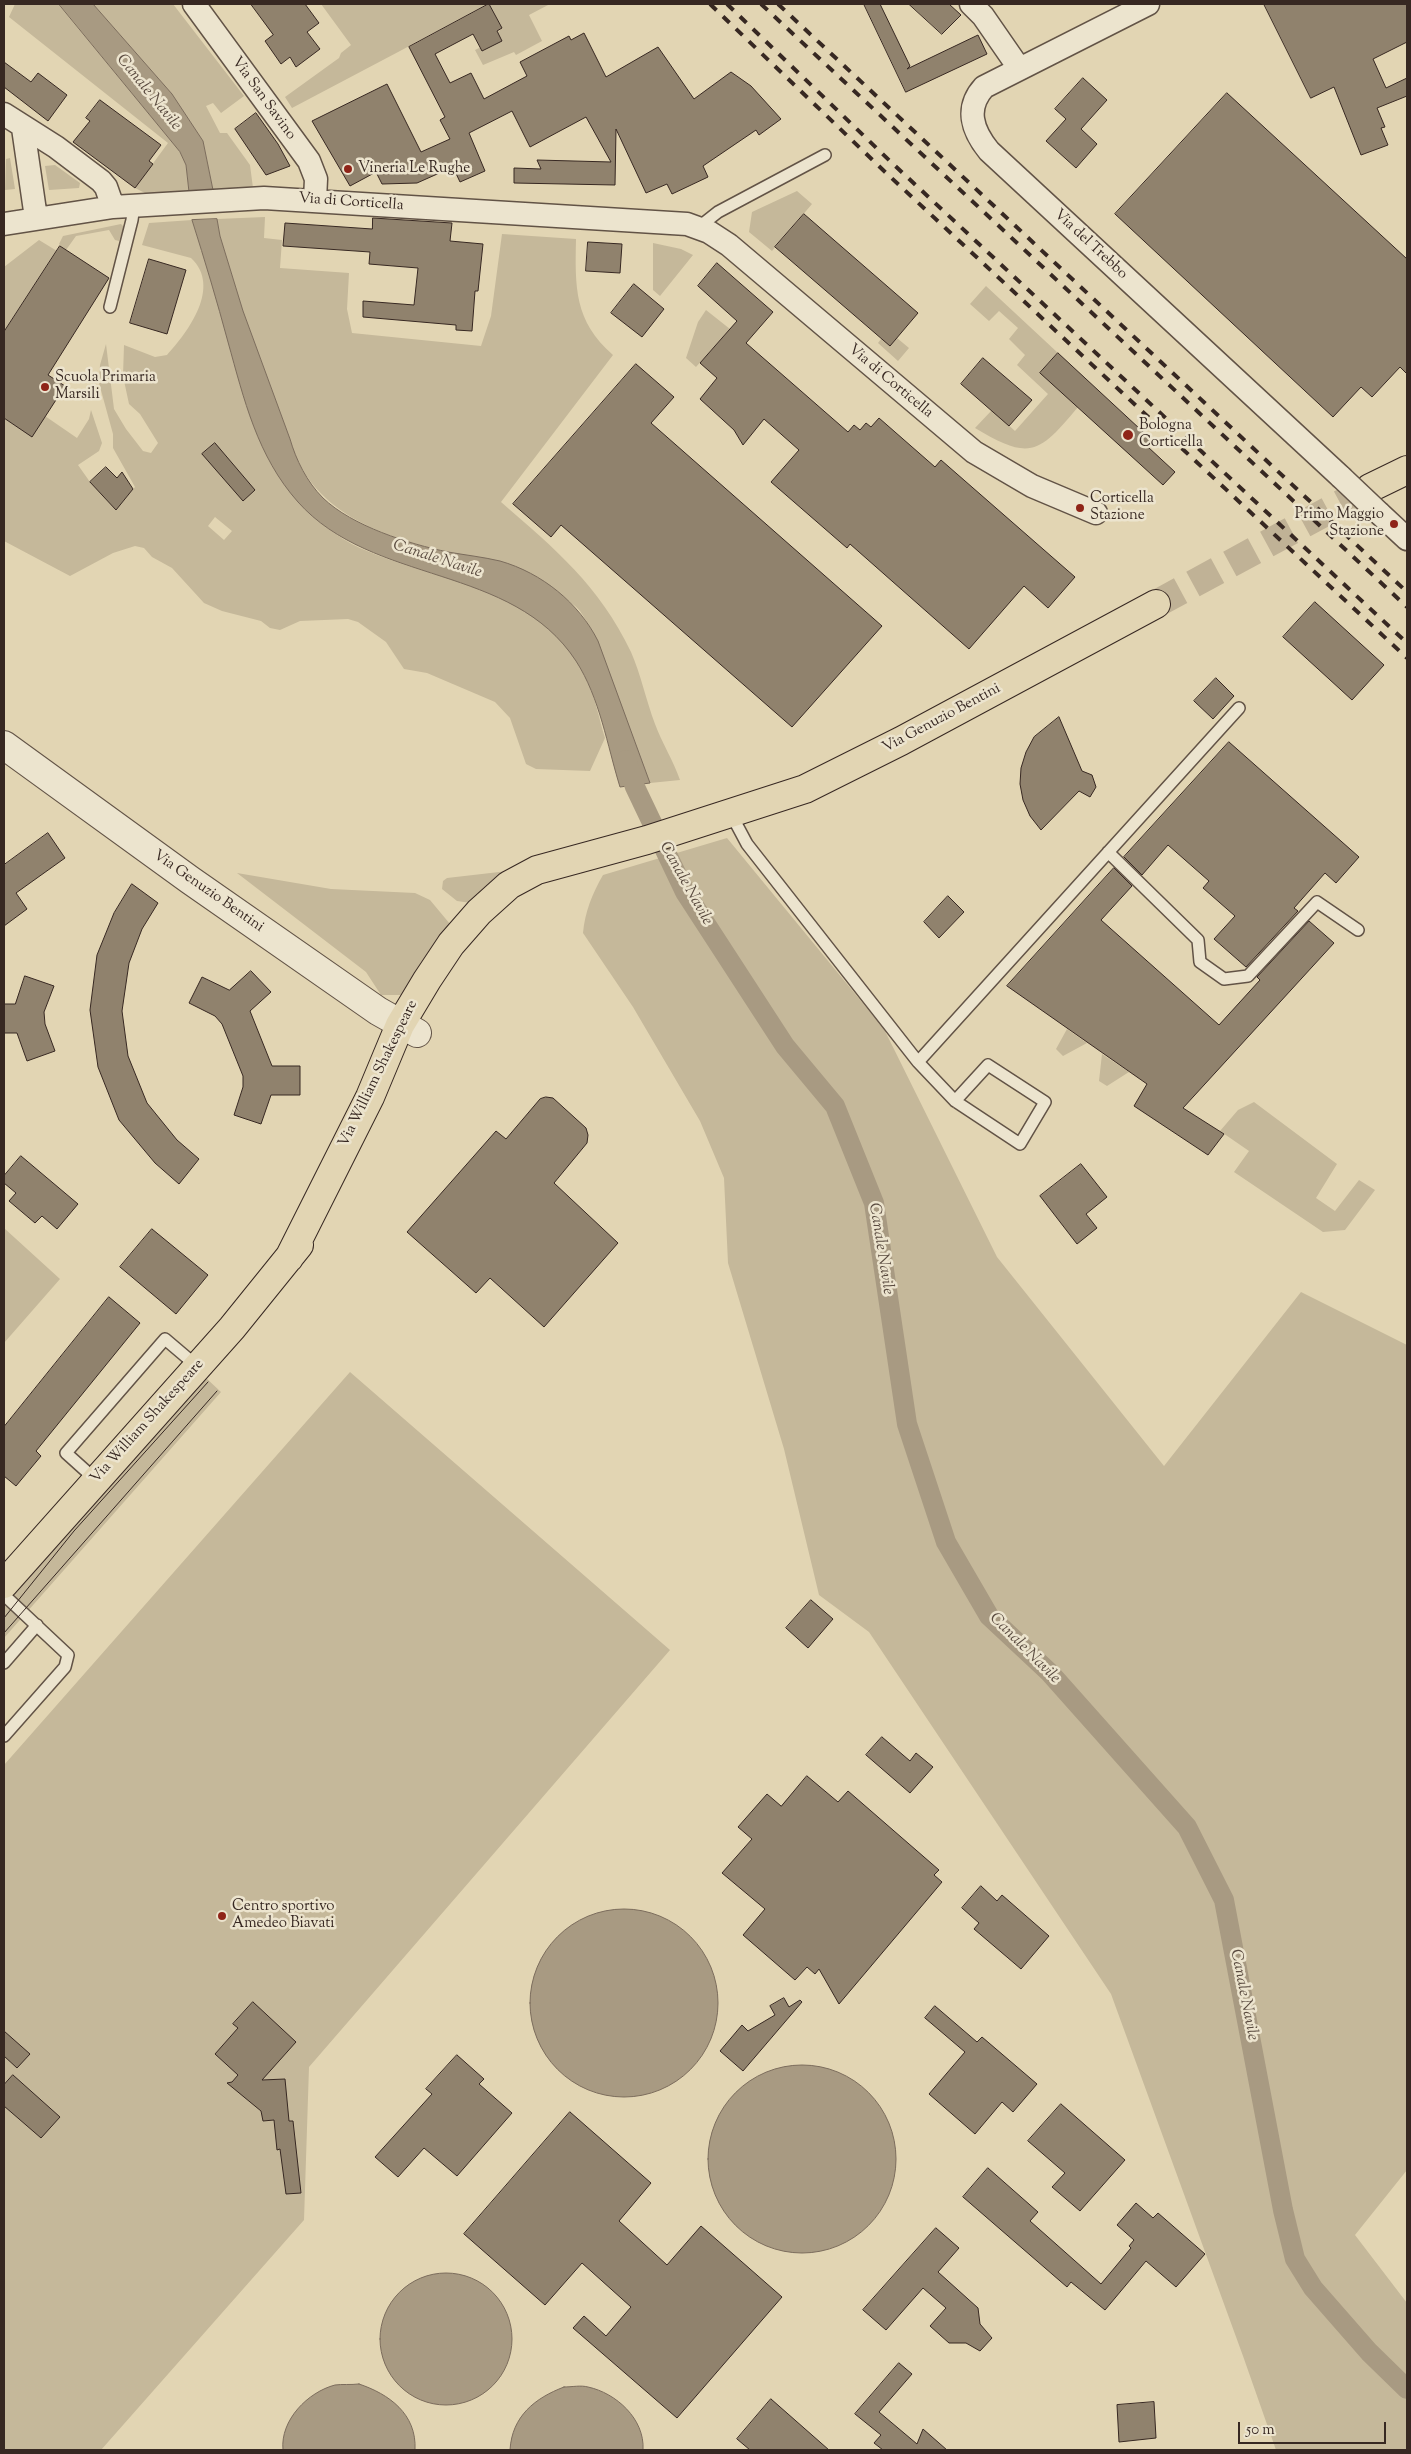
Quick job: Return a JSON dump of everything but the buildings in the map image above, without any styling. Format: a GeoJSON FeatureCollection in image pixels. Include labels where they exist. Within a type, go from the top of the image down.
{"type":"FeatureCollection","features":[{"type":"Feature","properties":{"kind":"main road"},"geometry":{"type":"LineString","coordinates":[[1374,501],[1407,470]]}},
{"type":"Feature","properties":{"kind":"main road","name":"Via Genuzio Bentini"},"geometry":{"type":"LineString","coordinates":[[726,816],[805,789],[926,727],[1156,604]]}},
{"type":"Feature","properties":{"kind":"main road","name":"Via William Shakespeare"},"geometry":{"type":"LineString","coordinates":[[4,1584],[254,1302],[326,1210],[357,1160],[399,1076],[408,1029],[451,944],[479,912],[509,885],[537,870],[726,816]]}},
{"type":"Feature","properties":{"kind":"street","name":"Via San Savino"},"geometry":{"type":"LineString","coordinates":[[194,4],[309,161],[316,179],[315,200]]}},
{"type":"Feature","properties":{"kind":"street"},"geometry":{"type":"LineString","coordinates":[[971,4],[983,16],[1019,68]]}},
{"type":"Feature","properties":{"kind":"street","name":"Via del Trebbo"},"geometry":{"type":"LineString","coordinates":[[1148,4],[997,78],[977,95],[972,112],[972,122],[982,142],[1341,478],[1374,501],[1407,539]]}},
{"type":"Feature","properties":{"kind":"street"},"geometry":{"type":"LineString","coordinates":[[4,114],[23,128],[56,147],[132,205]]}},
{"type":"Feature","properties":{"kind":"street"},"geometry":{"type":"LineString","coordinates":[[23,128],[36,218]]}},
{"type":"Feature","properties":{"kind":"street","name":"Via di Corticella"},"geometry":{"type":"LineString","coordinates":[[7,224],[36,218],[132,205],[264,198],[635,219],[674,222],[699,227],[729,246],[974,452],[1032,486],[1096,514]]}},
{"type":"Feature","properties":{"kind":"street","name":"Via Genuzio Bentini"},"geometry":{"type":"LineString","coordinates":[[4,745],[182,874],[408,1029]]}},
{"type":"Feature","properties":{"kind":"lane"},"geometry":{"type":"LineString","coordinates":[[699,227],[718,212],[825,155]]}},
{"type":"Feature","properties":{"kind":"lane"},"geometry":{"type":"LineString","coordinates":[[110,307],[132,220],[132,205]]}},
{"type":"Feature","properties":{"kind":"lane"},"geometry":{"type":"LineString","coordinates":[[918,1062],[1238,708]]}},
{"type":"Feature","properties":{"kind":"lane"},"geometry":{"type":"LineString","coordinates":[[726,816],[918,1062],[955,1101],[1020,1144],[1045,1102],[988,1066],[955,1101]]}},
{"type":"Feature","properties":{"kind":"lane"},"geometry":{"type":"LineString","coordinates":[[1108,852],[1198,940],[1200,962],[1224,979],[1248,976],[1317,902],[1358,930]]}},
{"type":"Feature","properties":{"kind":"lane"},"geometry":{"type":"LineString","coordinates":[[96,1480],[66,1453],[165,1339],[198,1366]]}},
{"type":"Feature","properties":{"kind":"lane"},"geometry":{"type":"LineString","coordinates":[[4,1595],[68,1655],[68,1662],[4,1736]]}},
{"type":"Feature","properties":{"kind":"lane"},"geometry":{"type":"LineString","coordinates":[[4,1663],[37,1626]]}},
{"type":"Feature","properties":{"kind":"shaded area"},"geometry":{"type":"Polygon","coordinates":[[[15,4],[59,4],[180,152],[186,165],[189,192],[147,194],[135,188],[168,143],[9,17],[15,4]]]}},
{"type":"Feature","properties":{"kind":"shaded area"},"geometry":{"type":"Polygon","coordinates":[[[93,4],[173,4],[244,96],[221,113],[213,103],[206,106],[220,133],[227,133],[250,165],[253,188],[213,190],[203,141],[172,94],[93,4]]]}},
{"type":"Feature","properties":{"kind":"shaded area"},"geometry":{"type":"Polygon","coordinates":[[[321,4],[489,4],[292,108],[285,97],[339,58],[341,53],[351,45],[321,4]]]}},
{"type":"Feature","properties":{"kind":"shaded area"},"geometry":{"type":"Polygon","coordinates":[[[489,4],[550,4],[529,15],[542,41],[516,55],[514,52],[483,65],[475,50],[485,45],[502,28],[489,4]]]}},
{"type":"Feature","properties":{"kind":"shaded area"},"geometry":{"type":"Polygon","coordinates":[[[10,158],[15,189],[5,190],[6,159],[10,158]]]}},
{"type":"Feature","properties":{"kind":"shaded area"},"geometry":{"type":"Polygon","coordinates":[[[55,165],[80,183],[79,188],[49,190],[45,166],[55,165]]]}},
{"type":"Feature","properties":{"kind":"shaded area"},"geometry":{"type":"Polygon","coordinates":[[[797,191],[812,204],[772,251],[749,232],[752,212],[797,191]]]}},
{"type":"Feature","properties":{"kind":"shaded area"},"geometry":{"type":"Polygon","coordinates":[[[265,217],[264,238],[282,240],[280,268],[349,273],[347,309],[352,333],[481,346],[491,316],[502,234],[576,239],[577,288],[584,316],[600,342],[613,355],[501,502],[557,552],[590,587],[605,607],[631,652],[655,724],[680,780],[650,783],[596,641],[580,611],[563,596],[535,577],[508,565],[423,546],[374,529],[351,517],[313,485],[299,464],[243,311],[220,236],[217,219],[265,217]]]}},
{"type":"Feature","properties":{"kind":"shaded area"},"geometry":{"type":"Polygon","coordinates":[[[192,220],[246,405],[254,426],[273,467],[285,486],[300,503],[321,523],[360,548],[456,581],[516,605],[543,623],[566,646],[589,684],[605,738],[590,771],[536,769],[526,764],[510,718],[495,702],[427,673],[404,669],[386,642],[358,622],[348,619],[300,621],[280,630],[270,628],[261,621],[222,611],[204,603],[172,568],[152,557],[144,548],[135,546],[113,553],[70,576],[4,541],[4,418],[32,436],[45,416],[77,438],[89,419],[91,410],[102,443],[99,451],[78,465],[90,482],[116,510],[135,487],[113,448],[113,434],[99,383],[100,365],[106,344],[114,409],[143,451],[151,453],[158,443],[140,414],[129,404],[123,376],[124,345],[155,357],[167,355],[192,322],[203,295],[203,282],[200,270],[191,258],[142,245],[149,223],[192,220]],[[215,517],[208,526],[224,540],[232,531],[215,517]]]}},
{"type":"Feature","properties":{"kind":"shaded area"},"geometry":{"type":"Polygon","coordinates":[[[121,224],[124,227],[119,241],[115,240],[109,230],[76,236],[66,250],[59,244],[63,236],[121,224]]]}},
{"type":"Feature","properties":{"kind":"shaded area"},"geometry":{"type":"Polygon","coordinates":[[[39,240],[57,251],[4,332],[4,267],[39,240]]]}},
{"type":"Feature","properties":{"kind":"shaded area"},"geometry":{"type":"Polygon","coordinates":[[[653,243],[681,249],[693,255],[660,296],[653,290],[653,243]]]}},
{"type":"Feature","properties":{"kind":"shaded area"},"geometry":{"type":"Polygon","coordinates":[[[986,286],[1058,353],[1078,407],[1053,435],[1043,443],[1032,448],[1009,445],[975,428],[992,410],[1015,431],[1048,394],[1017,365],[1025,355],[1009,339],[1018,328],[999,311],[989,321],[970,304],[986,286]]]}},
{"type":"Feature","properties":{"kind":"shaded area"},"geometry":{"type":"Polygon","coordinates":[[[706,310],[730,329],[696,367],[686,358],[698,322],[706,310]]]}},
{"type":"Feature","properties":{"kind":"shaded area"},"geometry":{"type":"Polygon","coordinates":[[[897,338],[909,348],[898,361],[878,343],[881,339],[897,338]]]}},
{"type":"Feature","properties":{"kind":"shaded area"},"geometry":{"type":"Polygon","coordinates":[[[727,838],[884,1029],[997,1257],[1164,1466],[1301,1292],[1407,1345],[1407,2170],[1355,2235],[1407,2303],[1407,2450],[1276,2450],[1111,1994],[869,1632],[819,1595],[784,1449],[728,1263],[724,1178],[700,1121],[633,1007],[583,933],[590,903],[603,875],[727,838]]]}},
{"type":"Feature","properties":{"kind":"shaded area"},"geometry":{"type":"Polygon","coordinates":[[[508,871],[471,903],[457,901],[442,889],[443,881],[447,878],[508,871]]]}},
{"type":"Feature","properties":{"kind":"shaded area"},"geometry":{"type":"Polygon","coordinates":[[[237,873],[331,889],[415,893],[430,900],[450,924],[421,962],[403,995],[381,995],[366,972],[237,873]]]}},
{"type":"Feature","properties":{"kind":"shaded area"},"geometry":{"type":"Polygon","coordinates":[[[1067,1029],[1087,1043],[1063,1056],[1056,1049],[1067,1029]]]}},
{"type":"Feature","properties":{"kind":"shaded area"},"geometry":{"type":"Polygon","coordinates":[[[1102,1054],[1129,1072],[1107,1086],[1099,1081],[1102,1054]]]}},
{"type":"Feature","properties":{"kind":"shaded area"},"geometry":{"type":"Polygon","coordinates":[[[1254,1102],[1337,1164],[1316,1198],[1335,1211],[1359,1180],[1375,1190],[1345,1230],[1323,1232],[1234,1172],[1249,1151],[1220,1131],[1238,1110],[1254,1102]]]}},
{"type":"Feature","properties":{"kind":"shaded area"},"geometry":{"type":"Polygon","coordinates":[[[4,1228],[60,1279],[4,1343],[4,1228]]]}},
{"type":"Feature","properties":{"kind":"shaded area","name":"Centro sportivo Amedeo Biavati"},"geometry":{"type":"Polygon","coordinates":[[[350,1372],[670,1650],[309,2067],[304,2220],[101,2450],[4,2450],[4,1765],[350,1372]]]}},
{"type":"Feature","properties":{"kind":"shaded area"},"geometry":{"type":"Polygon","coordinates":[[[206,1378],[221,1392],[4,1638],[4,1605],[206,1378]]]}},
{"type":"Feature","properties":{"kind":"water"},"geometry":{"type":"Polygon","coordinates":[[[59,4],[93,4],[172,94],[203,141],[213,190],[189,192],[186,165],[180,152],[59,4]]]}},
{"type":"Feature","properties":{"kind":"water"},"geometry":{"type":"Polygon","coordinates":[[[217,219],[220,236],[243,311],[295,455],[312,485],[335,508],[365,525],[399,539],[433,549],[481,557],[515,566],[558,591],[581,614],[598,641],[650,783],[620,787],[591,690],[576,661],[549,629],[516,607],[480,590],[364,548],[329,529],[298,502],[284,484],[262,446],[246,406],[192,220],[217,219]]]}},
{"type":"Feature","properties":{"kind":"water"},"geometry":{"type":"Polygon","coordinates":[[[633,1909],[660,1916],[691,1936],[711,1967],[717,1985],[717,2021],[711,2039],[691,2070],[660,2090],[642,2096],[615,2097],[606,2096],[580,2086],[564,2076],[551,2063],[537,2039],[531,2021],[530,1994],[531,1985],[541,1959],[551,1943],[564,1930],[588,1916],[606,1910],[633,1909]]]}},
{"type":"Feature","properties":{"kind":"water"},"geometry":{"type":"Polygon","coordinates":[[[811,2065],[838,2072],[869,2092],[889,2123],[895,2141],[895,2177],[889,2195],[869,2226],[838,2246],[820,2252],[793,2253],[784,2252],[758,2242],[742,2232],[729,2219],[715,2195],[709,2177],[708,2150],[709,2141],[719,2115],[729,2099],[742,2086],[766,2072],[784,2066],[811,2065]]]}},
{"type":"Feature","properties":{"kind":"water"},"geometry":{"type":"Polygon","coordinates":[[[446,2273],[459,2274],[471,2278],[493,2292],[507,2314],[511,2326],[511,2352],[507,2364],[493,2386],[471,2400],[459,2404],[446,2405],[433,2404],[421,2400],[399,2386],[385,2364],[381,2352],[380,2339],[381,2326],[385,2314],[399,2292],[421,2278],[433,2274],[446,2273]]]}},
{"type":"Feature","properties":{"kind":"water"},"geometry":{"type":"Polygon","coordinates":[[[359,2384],[381,2393],[399,2407],[411,2426],[415,2450],[283,2450],[286,2428],[291,2418],[306,2401],[315,2394],[335,2385],[359,2384]]]}},
{"type":"Feature","properties":{"kind":"water"},"geometry":{"type":"Polygon","coordinates":[[[564,2387],[588,2387],[609,2395],[618,2401],[634,2418],[639,2428],[643,2450],[510,2450],[515,2427],[520,2418],[535,2403],[553,2391],[564,2387]]]}},
{"type":"Feature","properties":{"kind":"waterway","name":"Canale Navile"},"geometry":{"type":"LineString","coordinates":[[626,760],[635,787],[685,892],[785,1046],[835,1106],[874,1203],[907,1424],[946,1542],[989,1616],[1050,1673],[1187,1827],[1224,1900],[1283,2210],[1295,2259],[1313,2288],[1369,2352],[1407,2389]]}},
{"type":"Feature","properties":{"kind":"tunnel"},"geometry":{"type":"LineString","coordinates":[[1156,604],[1370,488]]}},
{"type":"Feature","properties":{"kind":"tram line"},"geometry":{"type":"LineString","coordinates":[[4,1618],[74,1531],[208,1382]]}},
{"type":"Feature","properties":{"kind":"tram line"},"geometry":{"type":"LineString","coordinates":[[4,1633],[217,1391]]}},
{"type":"Feature","properties":{"kind":"railway"},"geometry":{"type":"LineString","coordinates":[[710,4],[883,170],[1407,658]]}},
{"type":"Feature","properties":{"kind":"railway"},"geometry":{"type":"LineString","coordinates":[[727,4],[891,162],[1407,643]]}},
{"type":"Feature","properties":{"kind":"railway"},"geometry":{"type":"LineString","coordinates":[[761,4],[1407,607]]}},
{"type":"Feature","properties":{"kind":"railway"},"geometry":{"type":"LineString","coordinates":[[778,4],[1407,592]]}},
{"type":"Feature","properties":{"kind":"place","name":"Vineria Le Rughe"},"geometry":{"type":"Point","coordinates":[348,169]}},
{"type":"Feature","properties":{"kind":"place","name":"Scuola Primaria Marsili"},"geometry":{"type":"Point","coordinates":[45,387]}},
{"type":"Feature","properties":{"kind":"place","name":"Bologna Corticella"},"geometry":{"type":"Point","coordinates":[1128,435]}},
{"type":"Feature","properties":{"kind":"place","name":"Corticella Stazione"},"geometry":{"type":"Point","coordinates":[1080,508]}},
{"type":"Feature","properties":{"kind":"place","name":"Primo Maggio Stazione"},"geometry":{"type":"Point","coordinates":[1394,524]}},
{"type":"Feature","properties":{"kind":"place","name":"Centro sportivo Amedeo Biavati"},"geometry":{"type":"Point","coordinates":[222,1916]}}]}
